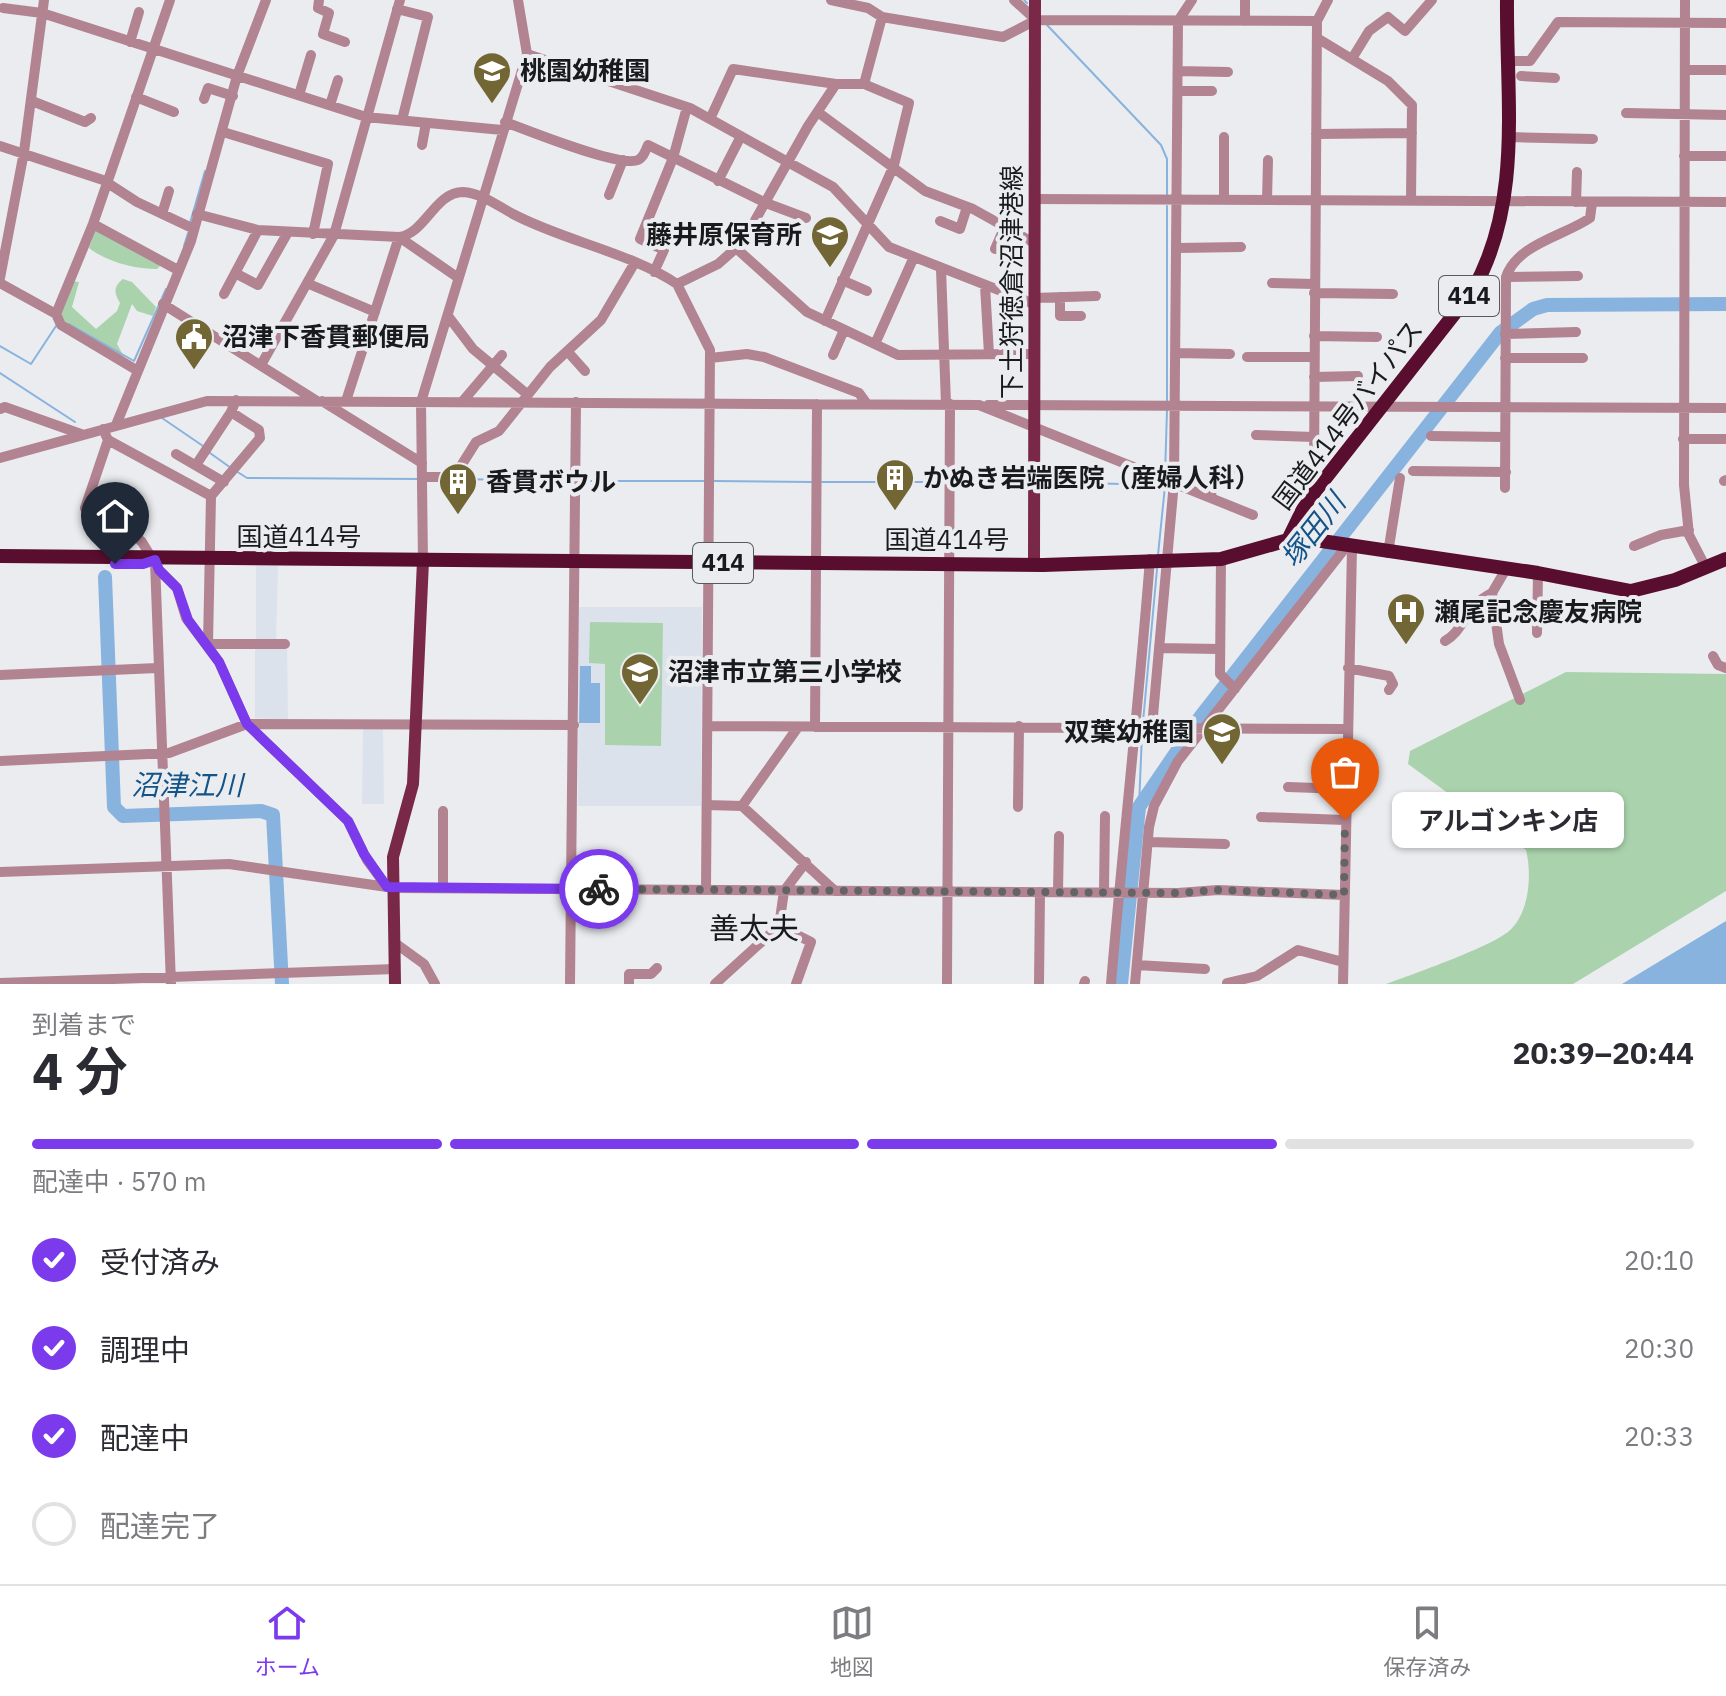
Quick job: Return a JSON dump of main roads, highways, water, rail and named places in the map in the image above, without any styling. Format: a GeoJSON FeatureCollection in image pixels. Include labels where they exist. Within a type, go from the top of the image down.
{"type":"FeatureCollection","features":[{"type":"Feature","properties":{"kind":"highway","name":"国道414号バイパス"},"geometry":{"type":"LineString","coordinates":[[1288,540],[1306,503],[1473,290],[1497,240],[1505,201],[1508,137],[1507,0]]}},
{"type":"Feature","properties":{"kind":"highway","name":"国道414号"},"geometry":{"type":"LineString","coordinates":[[0,556],[142,557],[155,560],[1034,565],[1221,559],[1288,540],[1538,573],[1631,591],[1726,559]]}},
{"type":"Feature","properties":{"kind":"highway","name":"国道414号"},"geometry":{"type":"LineString","coordinates":[[0,564],[143,564],[155,560]]}},
{"type":"Feature","properties":{"kind":"main road","name":"下土狩徳倉沼津港線"},"geometry":{"type":"LineString","coordinates":[[1034,565],[1035,0]]}},
{"type":"Feature","properties":{"kind":"main road"},"geometry":{"type":"LineString","coordinates":[[395,984],[390,887],[393,857],[413,784],[423,561]]}},
{"type":"Feature","properties":{"kind":"water"},"geometry":{"type":"Polygon","coordinates":[[[580,666],[591,666],[591,683],[600,683],[600,723],[579,723],[580,666]]]}},
{"type":"Feature","properties":{"kind":"water"},"geometry":{"type":"Polygon","coordinates":[[[1726,921],[1726,984],[1622,984],[1726,921]]]}},
{"type":"Feature","properties":{"kind":"waterway"},"geometry":{"type":"LineString","coordinates":[[1024,0],[1027,3]]}},
{"type":"Feature","properties":{"kind":"waterway"},"geometry":{"type":"LineString","coordinates":[[1047,25],[1161,145],[1167,159],[1167,195]]}},
{"type":"Feature","properties":{"kind":"waterway"},"geometry":{"type":"LineString","coordinates":[[190,223],[205,171]]}},
{"type":"Feature","properties":{"kind":"waterway"},"geometry":{"type":"LineString","coordinates":[[1167,206],[1167,403]]}},
{"type":"Feature","properties":{"kind":"waterway"},"geometry":{"type":"LineString","coordinates":[[184,246],[188,233]]}},
{"type":"Feature","properties":{"kind":"waterway"},"geometry":{"type":"LineString","coordinates":[[69,324],[134,361],[166,289]]}},
{"type":"Feature","properties":{"kind":"waterway","name":"塚田川"},"geometry":{"type":"LineString","coordinates":[[1121,984],[1139,807],[1201,716],[1500,333],[1533,309],[1547,305],[1726,304]]}},
{"type":"Feature","properties":{"kind":"waterway"},"geometry":{"type":"LineString","coordinates":[[0,346],[31,364],[56,326]]}},
{"type":"Feature","properties":{"kind":"waterway"},"geometry":{"type":"LineString","coordinates":[[0,373],[75,422]]}},
{"type":"Feature","properties":{"kind":"waterway"},"geometry":{"type":"LineString","coordinates":[[1165,475],[1167,410]]}},
{"type":"Feature","properties":{"kind":"waterway"},"geometry":{"type":"LineString","coordinates":[[162,418],[203,446]]}},
{"type":"Feature","properties":{"kind":"waterway"},"geometry":{"type":"LineString","coordinates":[[210,453],[231,468]]}},
{"type":"Feature","properties":{"kind":"waterway"},"geometry":{"type":"LineString","coordinates":[[236,471],[247,478],[420,479]]}},
{"type":"Feature","properties":{"kind":"waterway"},"geometry":{"type":"LineString","coordinates":[[458,479],[572,481]]}},
{"type":"Feature","properties":{"kind":"waterway"},"geometry":{"type":"LineString","coordinates":[[578,481],[704,481]]}},
{"type":"Feature","properties":{"kind":"waterway"},"geometry":{"type":"LineString","coordinates":[[714,481],[812,482]]}},
{"type":"Feature","properties":{"kind":"waterway"},"geometry":{"type":"LineString","coordinates":[[822,482],[944,482]]}},
{"type":"Feature","properties":{"kind":"waterway"},"geometry":{"type":"LineString","coordinates":[[954,482],[1028,482]]}},
{"type":"Feature","properties":{"kind":"waterway"},"geometry":{"type":"LineString","coordinates":[[1038,482],[1165,485]]}},
{"type":"Feature","properties":{"kind":"waterway"},"geometry":{"type":"LineString","coordinates":[[1158,555],[1165,486]]}},
{"type":"Feature","properties":{"kind":"waterway"},"geometry":{"type":"LineString","coordinates":[[1143,722],[1157,569]]}},
{"type":"Feature","properties":{"kind":"waterway","name":"沼津江川"},"geometry":{"type":"LineString","coordinates":[[105,577],[114,807],[123,816],[261,811],[273,815],[282,984]]}},
{"type":"Feature","properties":{"kind":"waterway"},"geometry":{"type":"LineString","coordinates":[[1139,807],[1142,733]]}},
{"type":"Feature","properties":{"kind":"place","name":"桃園幼稚園"},"geometry":{"type":"Point","coordinates":[492,105]}},
{"type":"Feature","properties":{"kind":"place","name":"藤井原保育所"},"geometry":{"type":"Point","coordinates":[830,269]}},
{"type":"Feature","properties":{"kind":"place","name":"沼津下香貫郵便局"},"geometry":{"type":"Point","coordinates":[194,371]}},
{"type":"Feature","properties":{"kind":"place","name":"かぬき岩端医院（産婦人科）"},"geometry":{"type":"Point","coordinates":[895,512]}},
{"type":"Feature","properties":{"kind":"place","name":"香貫ボウル"},"geometry":{"type":"Point","coordinates":[458,516]}},
{"type":"Feature","properties":{"kind":"place","name":"瀬尾記念慶友病院"},"geometry":{"type":"Point","coordinates":[1406,646]}},
{"type":"Feature","properties":{"kind":"place","name":"沼津市立第三小学校"},"geometry":{"type":"Point","coordinates":[640,706]}},
{"type":"Feature","properties":{"kind":"place","name":"双葉幼稚園"},"geometry":{"type":"Point","coordinates":[1222,766]}},
{"type":"Feature","properties":{"kind":"place","name":"アルゴンキン店"},"geometry":{"type":"Point","coordinates":[1345,820]}},
{"type":"Feature","properties":{"kind":"district","name":"善太夫"},"geometry":{"type":"Point","coordinates":[754,929]}}]}
